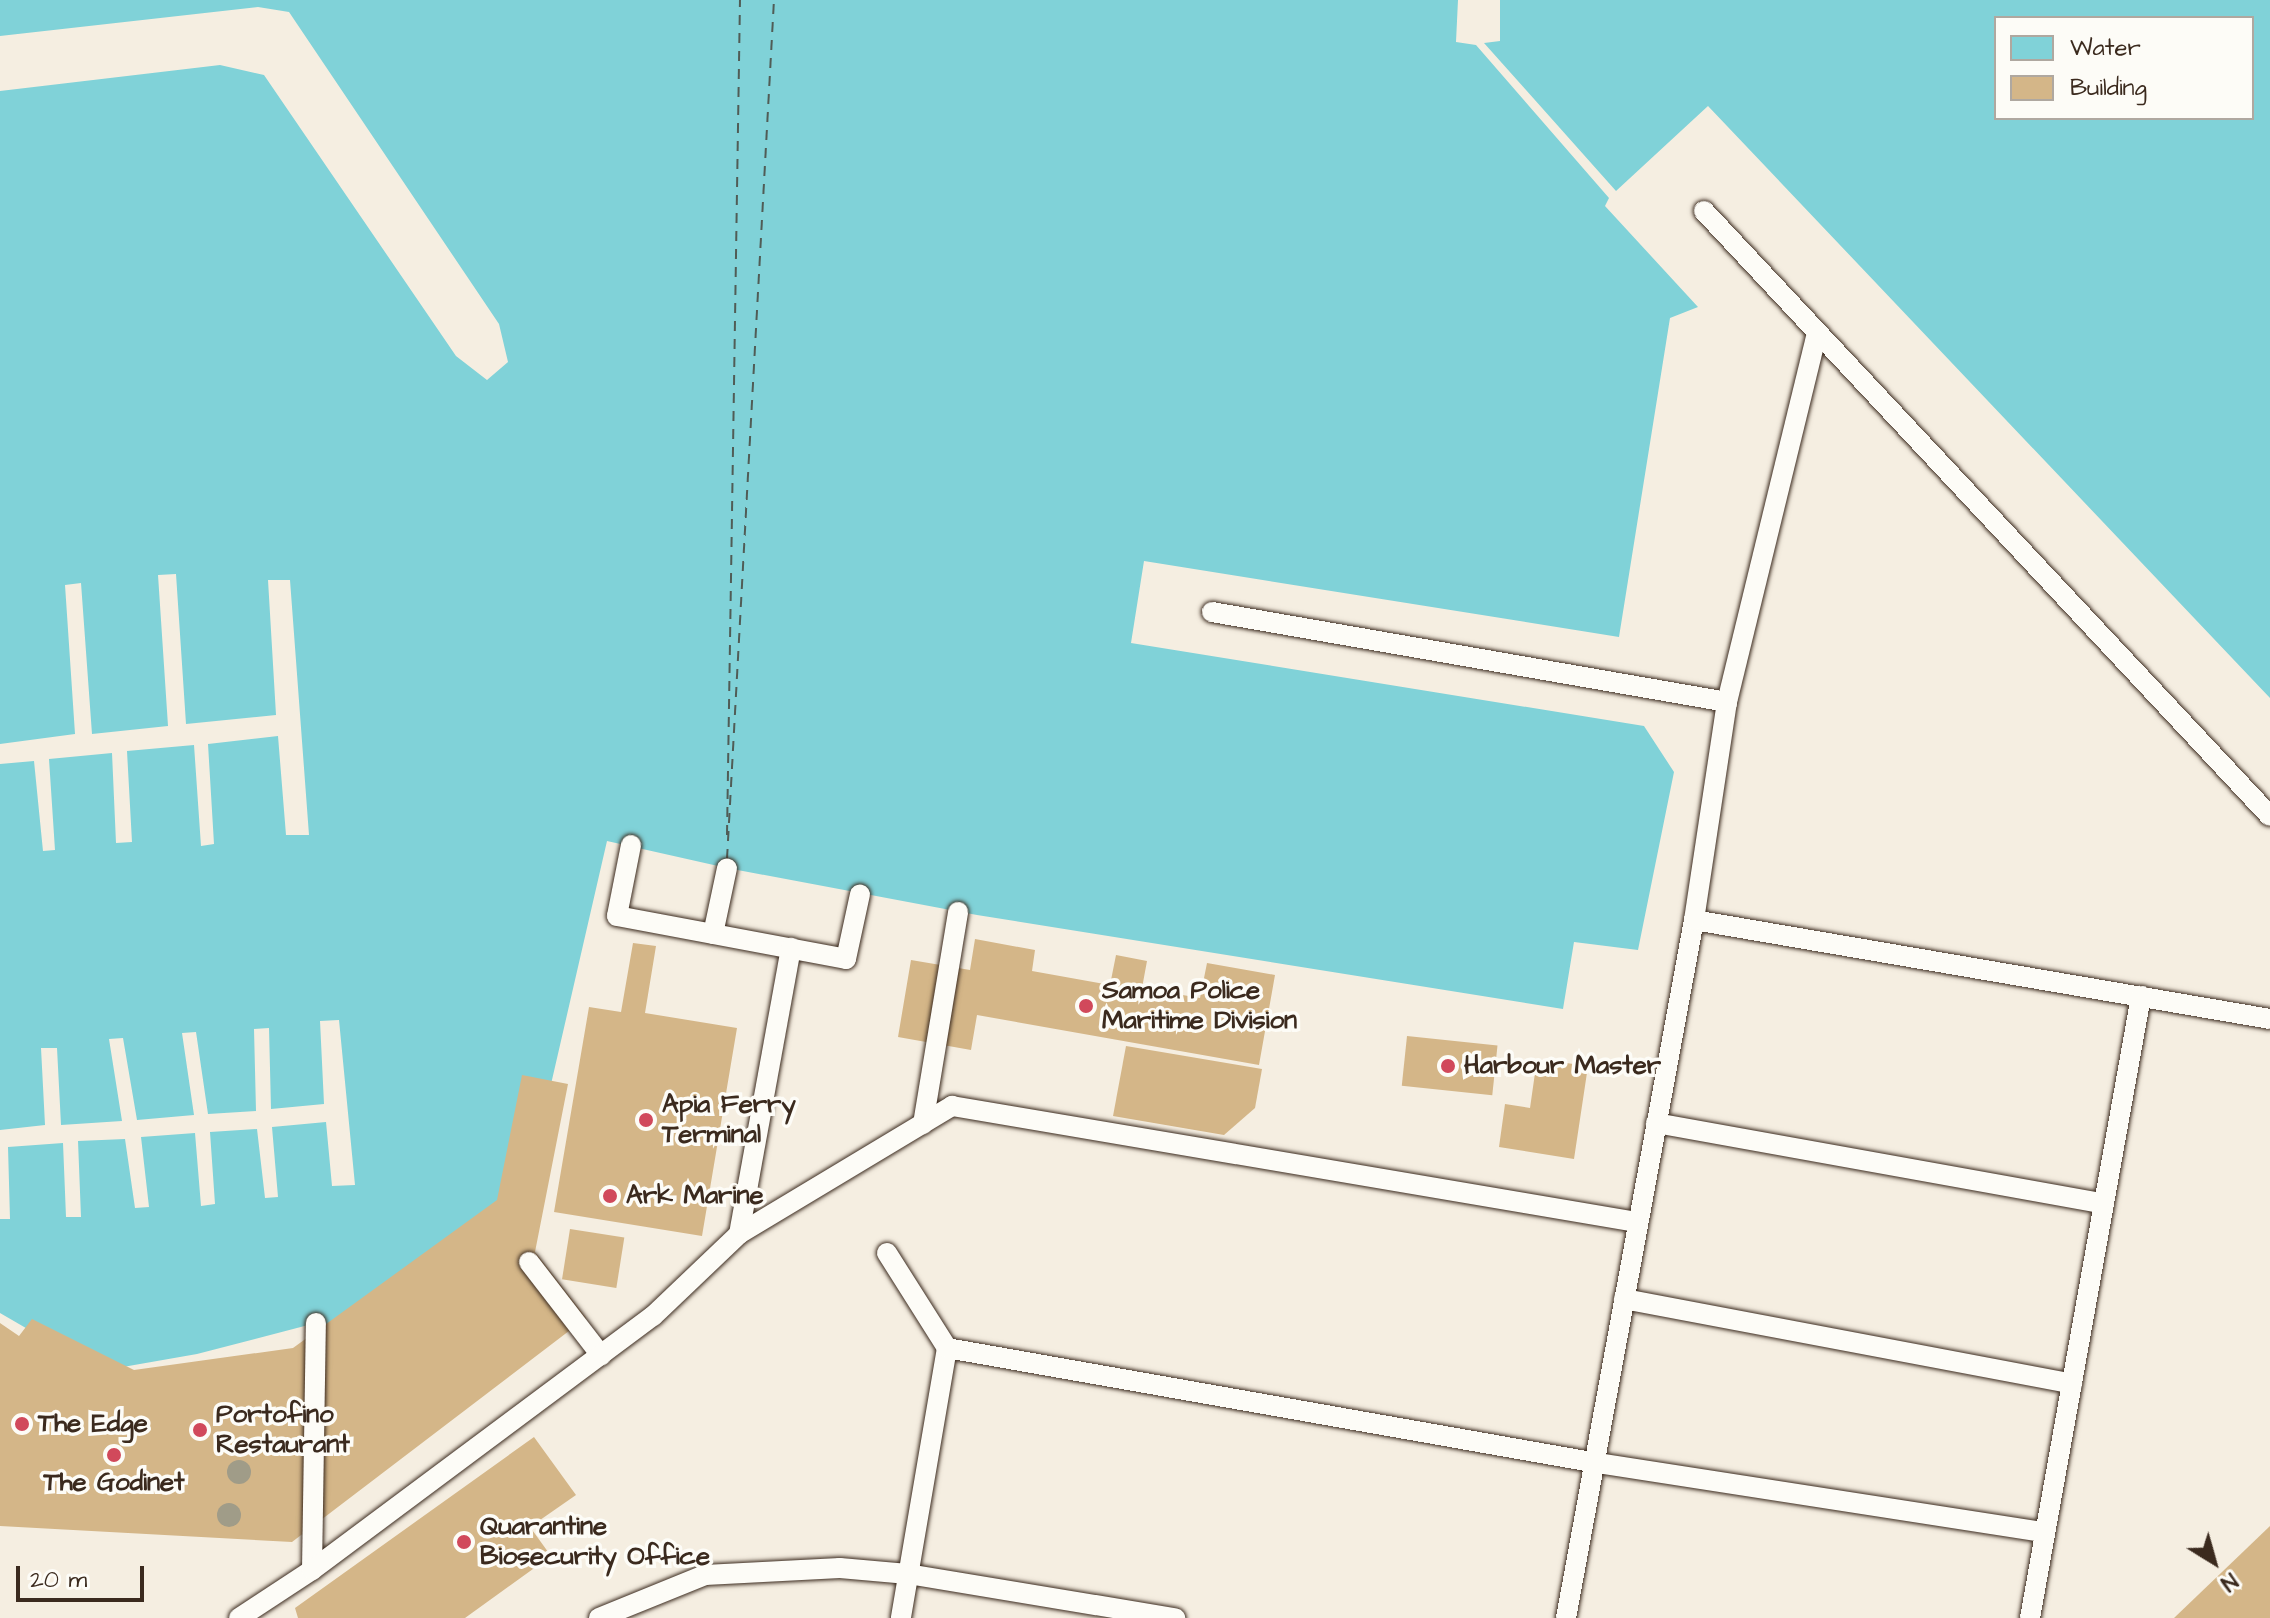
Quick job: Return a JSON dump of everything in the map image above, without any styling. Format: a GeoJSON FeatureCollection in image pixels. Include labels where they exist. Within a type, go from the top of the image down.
{"type":"FeatureCollection","features":[{"type":"Feature","properties":{"kind":"lane"},"geometry":{"type":"LineString","coordinates":[[1704,211],[2270,816]]}},
{"type":"Feature","properties":{"kind":"lane"},"geometry":{"type":"LineString","coordinates":[[1566,1618],[1597,1463],[1637,1222],[1694,920],[1727,702],[1817,334]]}},
{"type":"Feature","properties":{"kind":"lane"},"geometry":{"type":"LineString","coordinates":[[1212,612],[1727,702]]}},
{"type":"Feature","properties":{"kind":"lane"},"geometry":{"type":"LineString","coordinates":[[631,845],[617,916],[846,959],[860,894]]}},
{"type":"Feature","properties":{"kind":"lane"},"geometry":{"type":"LineString","coordinates":[[713,934],[727,868]]}},
{"type":"Feature","properties":{"kind":"lane"},"geometry":{"type":"LineString","coordinates":[[923,1124],[958,912]]}},
{"type":"Feature","properties":{"kind":"lane"},"geometry":{"type":"LineString","coordinates":[[1694,920],[2270,1019]]}},
{"type":"Feature","properties":{"kind":"lane"},"geometry":{"type":"LineString","coordinates":[[739,1234],[791,948]]}},
{"type":"Feature","properties":{"kind":"lane"},"geometry":{"type":"LineString","coordinates":[[2030,1618],[2141,996]]}},
{"type":"Feature","properties":{"kind":"lane"},"geometry":{"type":"LineString","coordinates":[[239,1618],[312,1570],[653,1316],[739,1234],[952,1106],[1637,1222]]}},
{"type":"Feature","properties":{"kind":"lane"},"geometry":{"type":"LineString","coordinates":[[1656,1123],[2104,1204]]}},
{"type":"Feature","properties":{"kind":"lane"},"geometry":{"type":"LineString","coordinates":[[887,1253],[947,1348],[901,1618]]}},
{"type":"Feature","properties":{"kind":"lane"},"geometry":{"type":"LineString","coordinates":[[529,1262],[601,1355]]}},
{"type":"Feature","properties":{"kind":"lane"},"geometry":{"type":"LineString","coordinates":[[1624,1299],[2072,1384]]}},
{"type":"Feature","properties":{"kind":"lane"},"geometry":{"type":"LineString","coordinates":[[312,1570],[316,1323]]}},
{"type":"Feature","properties":{"kind":"lane"},"geometry":{"type":"LineString","coordinates":[[947,1348],[1597,1463],[2045,1532]]}},
{"type":"Feature","properties":{"kind":"lane"},"geometry":{"type":"LineString","coordinates":[[599,1618],[705,1575],[840,1568],[908,1574],[1175,1618]]}},
{"type":"Feature","properties":{"kind":"water"},"geometry":{"type":"Polygon","coordinates":[[[0,0],[1458,0],[1456,42],[1476,45],[1609,198],[1605,206],[1698,307],[1670,318],[1619,637],[1144,561],[1131,643],[1644,726],[1674,772],[1638,950],[1574,942],[1563,1009],[977,915],[727,868],[607,841],[543,1119],[524,1231],[376,1329],[316,1323],[197,1354],[100,1371],[0,1313],[0,91],[220,65],[264,75],[456,356],[487,380],[508,362],[499,324],[289,12],[258,7],[0,36],[0,0]]]}},
{"type":"Feature","properties":{"kind":"water"},"geometry":{"type":"Polygon","coordinates":[[[1500,0],[2270,0],[2270,698],[1708,106],[1616,191],[1484,43],[1500,41],[1500,0]]]}},
{"type":"Feature","properties":{"kind":"pier"},"geometry":{"type":"Polygon","coordinates":[[[176,574],[186,724],[276,715],[268,580],[290,580],[309,835],[286,835],[278,736],[208,744],[214,844],[201,846],[194,745],[127,751],[132,842],[116,843],[112,753],[49,759],[55,850],[43,851],[34,761],[0,764],[0,744],[75,734],[65,585],[81,583],[92,734],[168,726],[158,575],[176,574]]]}},
{"type":"Feature","properties":{"kind":"pier"},"geometry":{"type":"Polygon","coordinates":[[[339,1020],[355,1185],[332,1186],[326,1122],[272,1127],[278,1197],[265,1198],[257,1129],[210,1132],[215,1204],[201,1206],[195,1133],[141,1137],[149,1207],[135,1208],[125,1139],[78,1141],[81,1217],[66,1217],[63,1143],[8,1147],[10,1219],[0,1219],[0,1130],[45,1125],[41,1048],[57,1048],[61,1125],[122,1121],[109,1039],[123,1038],[137,1120],[194,1115],[182,1033],[196,1032],[208,1114],[256,1111],[254,1029],[269,1028],[271,1109],[324,1104],[320,1021],[339,1020]]]}},
{"type":"Feature","properties":{"kind":"building","name":"Samoa Police Maritime Division"},"geometry":{"type":"Polygon","coordinates":[[[975,939],[1035,950],[1032,971],[1110,985],[1116,955],[1147,961],[1142,988],[1200,998],[1207,963],[1275,975],[1259,1065],[977,1015],[971,1050],[898,1037],[911,960],[970,970],[975,939]]]}},
{"type":"Feature","properties":{"kind":"building","name":"Apia Ferry Terminal"},"geometry":{"type":"Polygon","coordinates":[[[633,943],[656,946],[645,1013],[737,1028],[702,1236],[554,1212],[589,1007],[621,1012],[633,943]]]}},
{"type":"Feature","properties":{"kind":"building","name":"Harbour Master"},"geometry":{"type":"Polygon","coordinates":[[[1407,1036],[1498,1046],[1492,1095],[1402,1086],[1407,1036]]]}},
{"type":"Feature","properties":{"kind":"building"},"geometry":{"type":"Polygon","coordinates":[[[1126,1046],[1262,1069],[1255,1108],[1224,1135],[1113,1116],[1126,1046]]]}},
{"type":"Feature","properties":{"kind":"building"},"geometry":{"type":"Polygon","coordinates":[[[1537,1059],[1588,1066],[1574,1159],[1499,1147],[1505,1104],[1530,1108],[1537,1059]]]}},
{"type":"Feature","properties":{"kind":"building"},"geometry":{"type":"Polygon","coordinates":[[[522,1075],[568,1084],[535,1252],[586,1318],[292,1542],[0,1526],[0,1323],[19,1336],[32,1319],[134,1370],[293,1348],[497,1200],[522,1075]]]}},
{"type":"Feature","properties":{"kind":"building"},"geometry":{"type":"Polygon","coordinates":[[[570,1229],[624,1238],[616,1288],[562,1279],[570,1229]]]}},
{"type":"Feature","properties":{"kind":"building","name":"Quarantine Biosecurity Office"},"geometry":{"type":"Polygon","coordinates":[[[534,1437],[576,1495],[530,1527],[551,1556],[465,1618],[298,1618],[295,1608],[534,1437]]]}},
{"type":"Feature","properties":{"kind":"building"},"geometry":{"type":"Polygon","coordinates":[[[2270,1526],[2270,1618],[2174,1618],[2270,1526]]]}},
{"type":"Feature","properties":{"kind":"ferry route"},"geometry":{"type":"LineString","coordinates":[[727,835],[740,0]]}},
{"type":"Feature","properties":{"kind":"ferry route"},"geometry":{"type":"LineString","coordinates":[[727,859],[774,0]]}},
{"type":"Feature","properties":{"kind":"place","name":"Samoa Police Maritime Division"},"geometry":{"type":"Point","coordinates":[1086,1006]}},
{"type":"Feature","properties":{"kind":"place","name":"Harbour Master"},"geometry":{"type":"Point","coordinates":[1448,1066]}},
{"type":"Feature","properties":{"kind":"place","name":"Apia Ferry Terminal"},"geometry":{"type":"Point","coordinates":[646,1120]}},
{"type":"Feature","properties":{"kind":"place","name":"Ark Marine"},"geometry":{"type":"Point","coordinates":[610,1196]}},
{"type":"Feature","properties":{"kind":"place","name":"The Edge"},"geometry":{"type":"Point","coordinates":[22,1424]}},
{"type":"Feature","properties":{"kind":"place","name":"Portofino Restaurant"},"geometry":{"type":"Point","coordinates":[200,1430]}},
{"type":"Feature","properties":{"kind":"place","name":"The Godinet"},"geometry":{"type":"Point","coordinates":[114,1455]}},
{"type":"Feature","properties":{"kind":"place","name":"Quarantine Biosecurity Office"},"geometry":{"type":"Point","coordinates":[464,1542]}}]}
